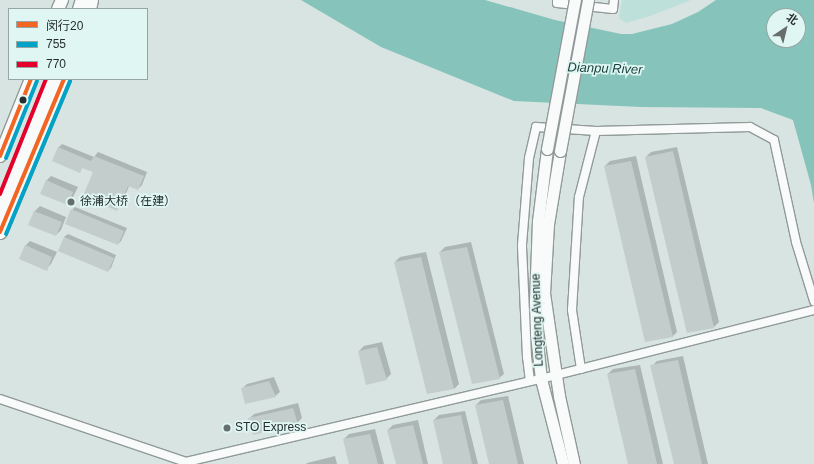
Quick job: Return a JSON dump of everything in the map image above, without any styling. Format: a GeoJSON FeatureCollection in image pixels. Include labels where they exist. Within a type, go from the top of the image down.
{"type":"FeatureCollection","features":[{"type":"Feature","properties":{"kind":"highway"},"geometry":{"type":"LineString","coordinates":[[82,7],[92,0]]}},
{"type":"Feature","properties":{"kind":"highway"},"geometry":{"type":"LineString","coordinates":[[0,232],[64,80]]}},
{"type":"Feature","properties":{"kind":"main road","name":"Longteng Avenue"},"geometry":{"type":"LineString","coordinates":[[563,464],[535,380],[535,301],[538,221],[547,149],[575,0]]}},
{"type":"Feature","properties":{"kind":"main road","name":"Longteng Avenue"},"geometry":{"type":"LineString","coordinates":[[574,464],[555,375],[544,293],[548,224],[588,0]]}},
{"type":"Feature","properties":{"kind":"main road"},"geometry":{"type":"LineString","coordinates":[[0,156],[30,80]]}},
{"type":"Feature","properties":{"kind":"main road"},"geometry":{"type":"LineString","coordinates":[[0,210],[52,80]]}},
{"type":"Feature","properties":{"kind":"street"},"geometry":{"type":"LineString","coordinates":[[557,0],[557,3],[613,9],[614,0]]}},
{"type":"Feature","properties":{"kind":"street"},"geometry":{"type":"LineString","coordinates":[[535,380],[527,357],[522,245],[529,158],[536,127],[596,131],[750,127],[774,140],[796,242],[814,301]]}},
{"type":"Feature","properties":{"kind":"street"},"geometry":{"type":"LineString","coordinates":[[580,369],[572,310],[578,205],[596,131]]}},
{"type":"Feature","properties":{"kind":"street"},"geometry":{"type":"LineString","coordinates":[[0,399],[186,462],[535,380],[814,310]]}},
{"type":"Feature","properties":{"kind":"shaded area"},"geometry":{"type":"Polygon","coordinates":[[[622,0],[691,0],[650,16],[626,23],[619,18],[622,0]]]}},
{"type":"Feature","properties":{"kind":"water","name":"Dianpu River"},"geometry":{"type":"Polygon","coordinates":[[[301,0],[485,0],[555,20],[621,34],[632,34],[672,24],[698,12],[716,0],[814,0],[814,203],[811,185],[793,120],[761,108],[641,107],[514,101],[381,47],[301,0]]]}},
{"type":"Feature","properties":{"kind":"building"},"geometry":{"type":"Polygon","coordinates":[[[58,147],[91,161],[94,156],[144,176],[138,190],[128,186],[117,211],[83,196],[93,172],[82,168],[80,173],[52,161],[58,147]]]}},
{"type":"Feature","properties":{"kind":"building"},"geometry":{"type":"Polygon","coordinates":[[[673,151],[714,328],[687,333],[645,157],[673,151]]]}},
{"type":"Feature","properties":{"kind":"building"},"geometry":{"type":"Polygon","coordinates":[[[631,161],[673,337],[645,342],[604,166],[631,161]]]}},
{"type":"Feature","properties":{"kind":"building"},"geometry":{"type":"Polygon","coordinates":[[[46,180],[73,192],[68,205],[40,194],[46,180]]]}},
{"type":"Feature","properties":{"kind":"building"},"geometry":{"type":"Polygon","coordinates":[[[71,209],[124,231],[118,245],[65,224],[71,209]]]}},
{"type":"Feature","properties":{"kind":"building"},"geometry":{"type":"Polygon","coordinates":[[[34,211],[62,222],[56,236],[28,225],[34,211]]]}},
{"type":"Feature","properties":{"kind":"building"},"geometry":{"type":"Polygon","coordinates":[[[64,237],[114,258],[108,272],[58,251],[64,237]]]}},
{"type":"Feature","properties":{"kind":"building"},"geometry":{"type":"Polygon","coordinates":[[[25,245],[52,257],[47,271],[19,259],[25,245]]]}},
{"type":"Feature","properties":{"kind":"building"},"geometry":{"type":"Polygon","coordinates":[[[467,247],[500,379],[472,384],[439,252],[467,247]]]}},
{"type":"Feature","properties":{"kind":"building"},"geometry":{"type":"Polygon","coordinates":[[[421,257],[454,389],[427,394],[394,262],[421,257]]]}},
{"type":"Feature","properties":{"kind":"building"},"geometry":{"type":"Polygon","coordinates":[[[377,347],[387,380],[366,385],[358,351],[377,347]]]}},
{"type":"Feature","properties":{"kind":"building"},"geometry":{"type":"Polygon","coordinates":[[[678,360],[702,464],[674,464],[650,365],[678,360]]]}},
{"type":"Feature","properties":{"kind":"building"},"geometry":{"type":"Polygon","coordinates":[[[635,369],[657,464],[628,464],[607,374],[635,369]]]}},
{"type":"Feature","properties":{"kind":"building"},"geometry":{"type":"Polygon","coordinates":[[[269,381],[276,397],[245,404],[241,388],[269,381]]]}},
{"type":"Feature","properties":{"kind":"building"},"geometry":{"type":"Polygon","coordinates":[[[503,400],[518,464],[489,464],[475,405],[503,400]]]}},
{"type":"Feature","properties":{"kind":"building"},"geometry":{"type":"Polygon","coordinates":[[[293,408],[298,424],[253,435],[248,418],[293,408]]]}},
{"type":"Feature","properties":{"kind":"building"},"geometry":{"type":"Polygon","coordinates":[[[461,415],[472,464],[443,464],[433,420],[461,415]]]}},
{"type":"Feature","properties":{"kind":"building"},"geometry":{"type":"Polygon","coordinates":[[[413,425],[423,464],[396,464],[387,430],[413,425]]]}},
{"type":"Feature","properties":{"kind":"building"},"geometry":{"type":"Polygon","coordinates":[[[370,434],[378,464],[349,464],[343,439],[370,434]]]}},
{"type":"Feature","properties":{"kind":"transit line","name":"闵行20"},"geometry":{"type":"LineString","coordinates":[[0,156],[31,80]]}},
{"type":"Feature","properties":{"kind":"transit line","name":"770"},"geometry":{"type":"LineString","coordinates":[[0,194],[46,80]]}},
{"type":"Feature","properties":{"kind":"transit line","name":"闵行20"},"geometry":{"type":"LineString","coordinates":[[0,232],[64,80]]}},
{"type":"Feature","properties":{"kind":"transit line","name":"755"},"geometry":{"type":"LineString","coordinates":[[6,158],[37,81]]}},
{"type":"Feature","properties":{"kind":"transit line","name":"755"},"geometry":{"type":"LineString","coordinates":[[6,234],[70,81]]}},
{"type":"Feature","properties":{"kind":"place","name":"徐浦大桥（在建）"},"geometry":{"type":"Point","coordinates":[71,202]}},
{"type":"Feature","properties":{"kind":"place","name":"STO Express"},"geometry":{"type":"Point","coordinates":[227,428]}}]}
